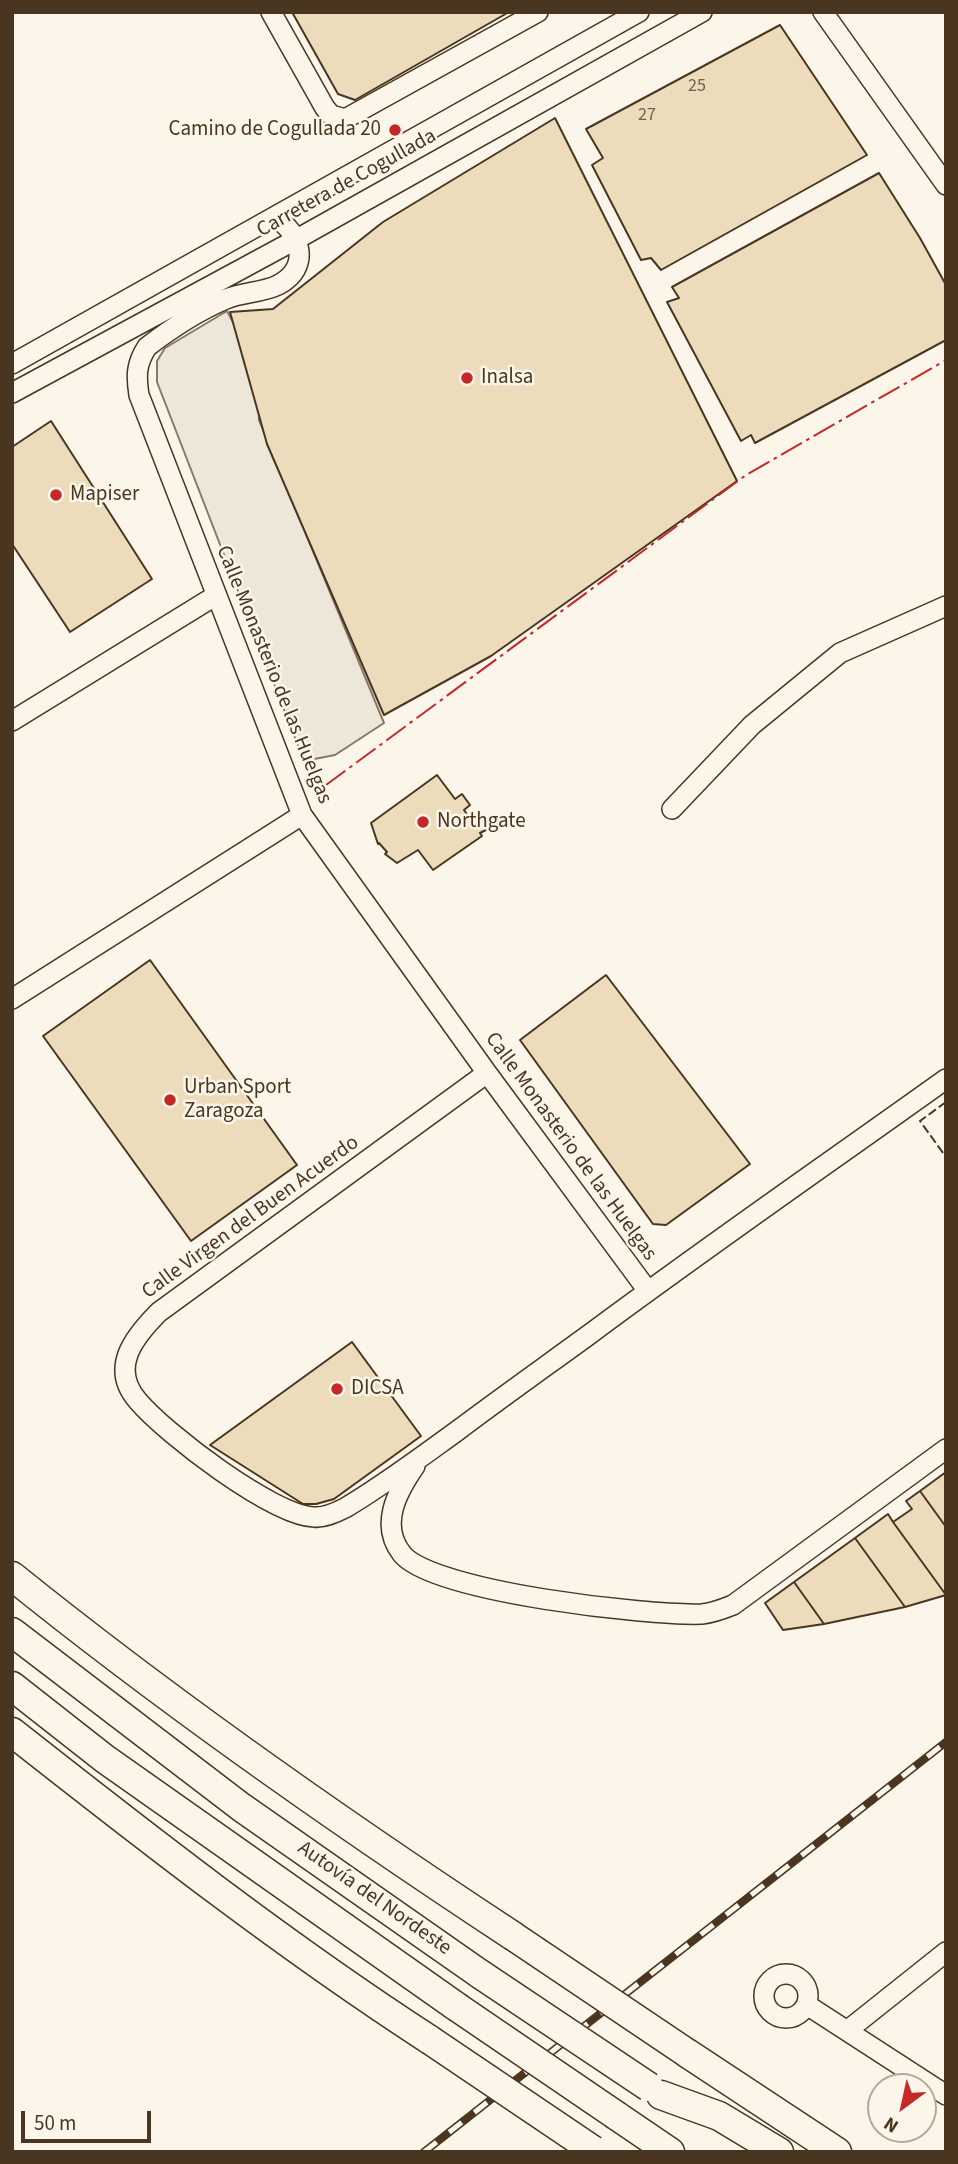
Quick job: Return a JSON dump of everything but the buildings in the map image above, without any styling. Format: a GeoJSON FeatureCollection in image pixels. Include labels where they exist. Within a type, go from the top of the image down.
{"type":"FeatureCollection","features":[{"type":"Feature","properties":{"kind":"highway"},"geometry":{"type":"LineString","coordinates":[[12,1576],[87,1636],[231,1743],[370,1842],[837,2152]]}},
{"type":"Feature","properties":{"kind":"highway","name":"Autovía del Nordeste"},"geometry":{"type":"LineString","coordinates":[[12,1632],[241,1807],[480,1974],[746,2152]]}},
{"type":"Feature","properties":{"kind":"highway","name":"Autovía del Nordeste"},"geometry":{"type":"LineString","coordinates":[[12,1686],[105,1759],[457,2007],[670,2152]]}},
{"type":"Feature","properties":{"kind":"highway"},"geometry":{"type":"LineString","coordinates":[[12,1732],[229,1898],[380,2007],[594,2151]]}},
{"type":"Feature","properties":{"kind":"highway"},"geometry":{"type":"LineString","coordinates":[[655,2091],[719,2116],[779,2152]]}},
{"type":"Feature","properties":{"kind":"street"},"geometry":{"type":"LineString","coordinates":[[271,12],[325,108],[331,115],[345,119],[538,12]]}},
{"type":"Feature","properties":{"kind":"street","name":"Carretera de Cogullada"},"geometry":{"type":"LineString","coordinates":[[12,364],[639,12]]}},
{"type":"Feature","properties":{"kind":"street","name":"Carretera de Cogullada"},"geometry":{"type":"LineString","coordinates":[[12,393],[297,239],[702,12]]}},
{"type":"Feature","properties":{"kind":"street"},"geometry":{"type":"LineString","coordinates":[[822,12],[946,184]]}},
{"type":"Feature","properties":{"kind":"street"},"geometry":{"type":"LineString","coordinates":[[274,217],[289,228],[297,239]]}},
{"type":"Feature","properties":{"kind":"street","name":"Calle Monasterio de las Huelgas"},"geometry":{"type":"LineString","coordinates":[[297,239],[299,256],[291,274],[276,285],[225,300],[147,347],[139,359],[136,376],[139,395],[302,815],[648,1291]]}},
{"type":"Feature","properties":{"kind":"street"},"geometry":{"type":"LineString","coordinates":[[12,721],[215,596]]}},
{"type":"Feature","properties":{"kind":"street"},"geometry":{"type":"LineString","coordinates":[[672,808],[752,725],[840,653],[946,606]]}},
{"type":"Feature","properties":{"kind":"street"},"geometry":{"type":"LineString","coordinates":[[12,999],[302,815]]}},
{"type":"Feature","properties":{"kind":"street","name":"Calle Virgen del Buen Acuerdo"},"geometry":{"type":"LineString","coordinates":[[487,1073],[159,1312],[141,1330],[130,1347],[125,1365],[125,1380],[132,1395],[190,1449],[274,1504],[293,1513],[313,1517],[328,1516],[420,1458],[648,1291],[946,1079]]}},
{"type":"Feature","properties":{"kind":"street"},"geometry":{"type":"LineString","coordinates":[[420,1458],[396,1497],[391,1512],[391,1526],[394,1540],[401,1552],[420,1568],[466,1583],[594,1606],[702,1614],[733,1605],[946,1448]]}},
{"type":"Feature","properties":{"kind":"street"},"geometry":{"type":"LineString","coordinates":[[848,2030],[946,1952]]}},
{"type":"Feature","properties":{"kind":"street"},"geometry":{"type":"LineString","coordinates":[[807,2005],[946,2095]]}},
{"type":"Feature","properties":{"kind":"shaded area"},"geometry":{"type":"Polygon","coordinates":[[[227,311],[255,363],[259,420],[384,723],[335,755],[304,761],[157,382],[157,361],[165,348],[227,311]]]}},
{"type":"Feature","properties":{"kind":"railway"},"geometry":{"type":"LineString","coordinates":[[424,2152],[946,1742]]}},
{"type":"Feature","properties":{"kind":"fence"},"geometry":{"type":"LineString","coordinates":[[946,1102],[920,1121],[946,1157]]}},
{"type":"Feature","properties":{"kind":"power"},"geometry":{"type":"LineString","coordinates":[[326,785],[746,475],[946,360]]}},
{"type":"Feature","properties":{"kind":"place","name":"Camino de Cogullada 20"},"geometry":{"type":"Point","coordinates":[395,130]}},
{"type":"Feature","properties":{"kind":"place","name":"Inalsa"},"geometry":{"type":"Point","coordinates":[467,378]}},
{"type":"Feature","properties":{"kind":"place","name":"Mapiser"},"geometry":{"type":"Point","coordinates":[56,495]}},
{"type":"Feature","properties":{"kind":"place","name":"Northgate"},"geometry":{"type":"Point","coordinates":[423,822]}},
{"type":"Feature","properties":{"kind":"place","name":"Urban Sport Zaragoza"},"geometry":{"type":"Point","coordinates":[170,1100]}},
{"type":"Feature","properties":{"kind":"place","name":"DICSA"},"geometry":{"type":"Point","coordinates":[337,1389]}}]}
